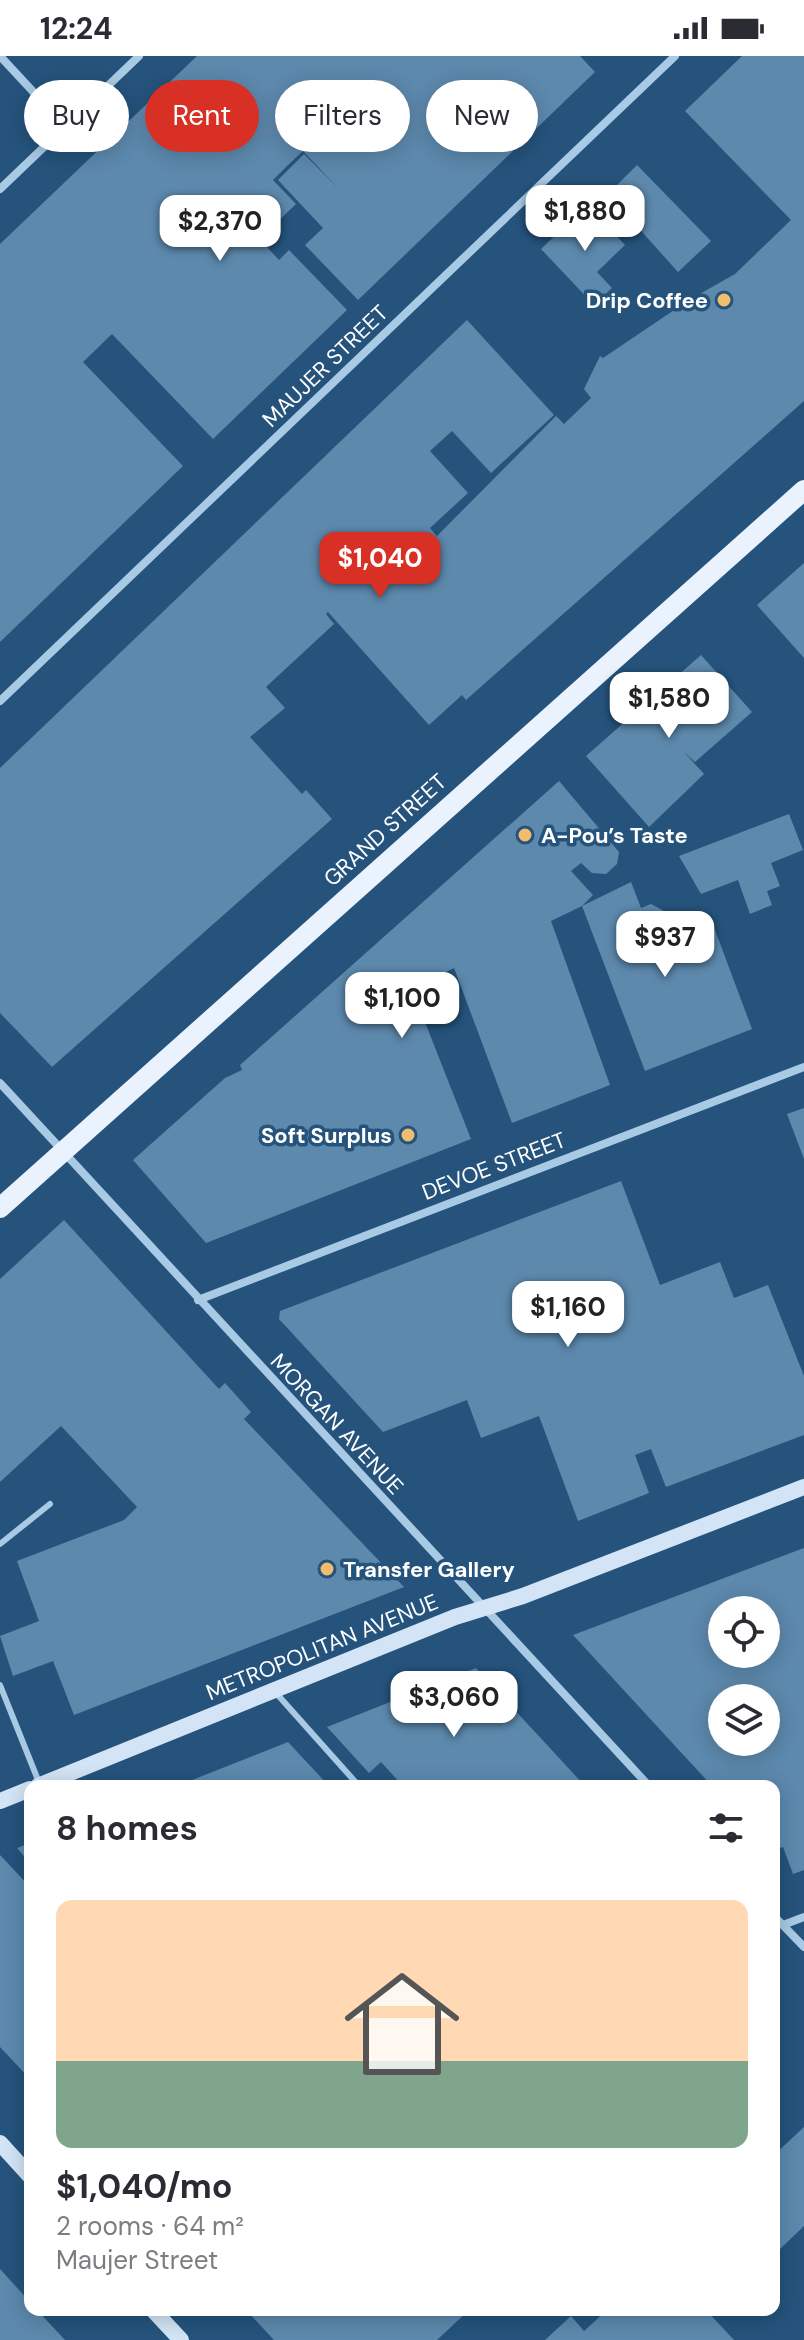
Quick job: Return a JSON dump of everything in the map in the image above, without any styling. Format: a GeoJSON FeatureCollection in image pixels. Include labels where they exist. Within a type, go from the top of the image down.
{"type":"FeatureCollection","features":[{"type":"Feature","properties":{"kind":"main road","name":"GRAND STREET"},"geometry":{"type":"LineString","coordinates":[[0,1208],[804,490]]}},
{"type":"Feature","properties":{"kind":"main road","name":"METROPOLITAN AVENUE"},"geometry":{"type":"LineString","coordinates":[[54,1780],[455,1617],[486,1609],[804,1487]]}},
{"type":"Feature","properties":{"kind":"main road"},"geometry":{"type":"LineString","coordinates":[[0,1801],[24,1791]]}},
{"type":"Feature","properties":{"kind":"main road"},"geometry":{"type":"LineString","coordinates":[[0,2143],[24,2169]]}},
{"type":"Feature","properties":{"kind":"main road"},"geometry":{"type":"LineString","coordinates":[[159,2316],[181,2340]]}},
{"type":"Feature","properties":{"kind":"street"},"geometry":{"type":"LineString","coordinates":[[0,56],[24,82]]}},
{"type":"Feature","properties":{"kind":"street"},"geometry":{"type":"LineString","coordinates":[[114,80],[139,56]]}},
{"type":"Feature","properties":{"kind":"street","name":"MAUJER STREET"},"geometry":{"type":"LineString","coordinates":[[0,701],[675,56]]}},
{"type":"Feature","properties":{"kind":"street"},"geometry":{"type":"LineString","coordinates":[[0,189],[38,152]]}},
{"type":"Feature","properties":{"kind":"street","name":"DEVOE STREET"},"geometry":{"type":"LineString","coordinates":[[198,1300],[804,1067]]}},
{"type":"Feature","properties":{"kind":"street","name":"MORGAN AVENUE"},"geometry":{"type":"LineString","coordinates":[[0,1083],[643,1780]]}},
{"type":"Feature","properties":{"kind":"street"},"geometry":{"type":"LineString","coordinates":[[783,1925],[804,1917]]}},
{"type":"Feature","properties":{"kind":"street"},"geometry":{"type":"LineString","coordinates":[[780,1922],[804,1947]]}},
{"type":"Feature","properties":{"kind":"lane"},"geometry":{"type":"LineString","coordinates":[[0,1544],[50,1504]]}},
{"type":"Feature","properties":{"kind":"lane"},"geometry":{"type":"LineString","coordinates":[[0,1685],[37,1780]]}},
{"type":"Feature","properties":{"kind":"lane"},"geometry":{"type":"LineString","coordinates":[[274,1690],[354,1780]]}},
{"type":"Feature","properties":{"kind":"building"},"geometry":{"type":"Polygon","coordinates":[[[197,56],[580,56],[595,72],[538,127],[538,80],[426,80],[426,152],[512,152],[358,300],[305,245],[323,228],[278,180],[304,154],[339,189],[304,152],[410,152],[410,80],[275,80],[275,152],[302,152],[273,180],[296,204],[272,227],[249,203],[220,231],[236,247],[252,231],[279,260],[289,250],[347,310],[213,439],[112,334],[83,362],[183,466],[0,642],[0,244],[96,152],[129,152],[129,121],[145,106],[145,152],[259,152],[259,80],[172,80],[197,56]]]}},
{"type":"Feature","properties":{"kind":"building"},"geometry":{"type":"Polygon","coordinates":[[[742,56],[804,56],[804,401],[466,700],[462,695],[429,725],[328,612],[326,614],[334,624],[266,687],[285,708],[250,737],[302,794],[306,790],[332,819],[52,1067],[0,1013],[0,768],[467,320],[554,415],[491,473],[452,431],[430,451],[468,493],[430,528],[437,536],[556,416],[564,424],[591,398],[584,389],[600,356],[603,358],[689,300],[735,274],[791,220],[685,111],[742,56]]]}},
{"type":"Feature","properties":{"kind":"building"},"geometry":{"type":"Polygon","coordinates":[[[637,165],[711,241],[678,272],[608,194],[637,165]]]}},
{"type":"Feature","properties":{"kind":"building"},"geometry":{"type":"Polygon","coordinates":[[[587,205],[625,245],[597,272],[612,288],[594,305],[541,249],[587,205]]]}},
{"type":"Feature","properties":{"kind":"building"},"geometry":{"type":"Polygon","coordinates":[[[804,563],[804,658],[757,605],[804,563]]]}},
{"type":"Feature","properties":{"kind":"building"},"geometry":{"type":"Polygon","coordinates":[[[701,655],[752,712],[695,762],[684,752],[704,774],[649,827],[586,756],[701,655]]]}},
{"type":"Feature","properties":{"kind":"building"},"geometry":{"type":"Polygon","coordinates":[[[559,781],[619,852],[617,864],[606,874],[592,873],[581,863],[571,871],[593,895],[582,906],[551,921],[610,1085],[512,1123],[454,968],[412,989],[471,1139],[206,1243],[133,1160],[225,1078],[242,1070],[240,1065],[559,781]]]}},
{"type":"Feature","properties":{"kind":"building"},"geometry":{"type":"Polygon","coordinates":[[[789,814],[803,850],[771,863],[780,886],[767,891],[772,905],[750,914],[738,880],[701,894],[679,856],[789,814]]]}},
{"type":"Feature","properties":{"kind":"building"},"geometry":{"type":"Polygon","coordinates":[[[631,882],[641,908],[651,904],[664,911],[674,937],[712,922],[752,1029],[645,1071],[582,906],[631,882]]]}},
{"type":"Feature","properties":{"kind":"building"},"geometry":{"type":"Polygon","coordinates":[[[804,1108],[804,1159],[787,1114],[804,1108]]]}},
{"type":"Feature","properties":{"kind":"building"},"geometry":{"type":"Polygon","coordinates":[[[621,1181],[660,1285],[720,1262],[734,1298],[768,1285],[804,1376],[804,1435],[666,1487],[651,1449],[635,1455],[649,1493],[578,1521],[539,1416],[481,1438],[467,1400],[383,1432],[279,1319],[280,1311],[621,1181]]]}},
{"type":"Feature","properties":{"kind":"building"},"geometry":{"type":"Polygon","coordinates":[[[64,1220],[219,1389],[225,1383],[251,1412],[244,1419],[404,1587],[74,1715],[53,1661],[13,1676],[0,1636],[39,1621],[17,1561],[124,1520],[137,1507],[61,1426],[0,1482],[0,1279],[64,1220]]]}},
{"type":"Feature","properties":{"kind":"building"},"geometry":{"type":"Polygon","coordinates":[[[804,1548],[804,1870],[793,1874],[783,1847],[780,1848],[780,1780],[706,1780],[573,1635],[804,1548]]]}},
{"type":"Feature","properties":{"kind":"building"},"geometry":{"type":"Polygon","coordinates":[[[476,1668],[579,1780],[398,1780],[381,1762],[369,1773],[327,1727],[476,1668]]]}},
{"type":"Feature","properties":{"kind":"building"},"geometry":{"type":"Polygon","coordinates":[[[288,1742],[323,1780],[192,1780],[288,1742]]]}},
{"type":"Feature","properties":{"kind":"building"},"geometry":{"type":"Polygon","coordinates":[[[0,1855],[24,1881],[24,2073],[0,2047],[0,1855]]]}},
{"type":"Feature","properties":{"kind":"building"},"geometry":{"type":"Polygon","coordinates":[[[804,2127],[804,2226],[780,2249],[780,2149],[804,2127]]]}},
{"type":"Feature","properties":{"kind":"building"},"geometry":{"type":"Polygon","coordinates":[[[0,2269],[24,2295],[24,2316],[43,2316],[65,2340],[0,2340],[0,2269]]]}},
{"type":"Feature","properties":{"kind":"building"},"geometry":{"type":"Polygon","coordinates":[[[252,2316],[463,2316],[437,2340],[274,2340],[252,2316]]]}},
{"type":"Feature","properties":{"kind":"building"},"geometry":{"type":"Polygon","coordinates":[[[571,2316],[584,2331],[600,2316],[712,2316],[734,2340],[545,2340],[571,2316]]]}},
{"type":"Feature","properties":{"kind":"place","name":"Drip Coffee"},"geometry":{"type":"Point","coordinates":[724,300]}},
{"type":"Feature","properties":{"kind":"place","name":"A-Pou’s Taste"},"geometry":{"type":"Point","coordinates":[525,835]}},
{"type":"Feature","properties":{"kind":"place","name":"Soft Surplus"},"geometry":{"type":"Point","coordinates":[408,1135]}},
{"type":"Feature","properties":{"kind":"place","name":"Transfer Gallery"},"geometry":{"type":"Point","coordinates":[327,1569]}}]}
